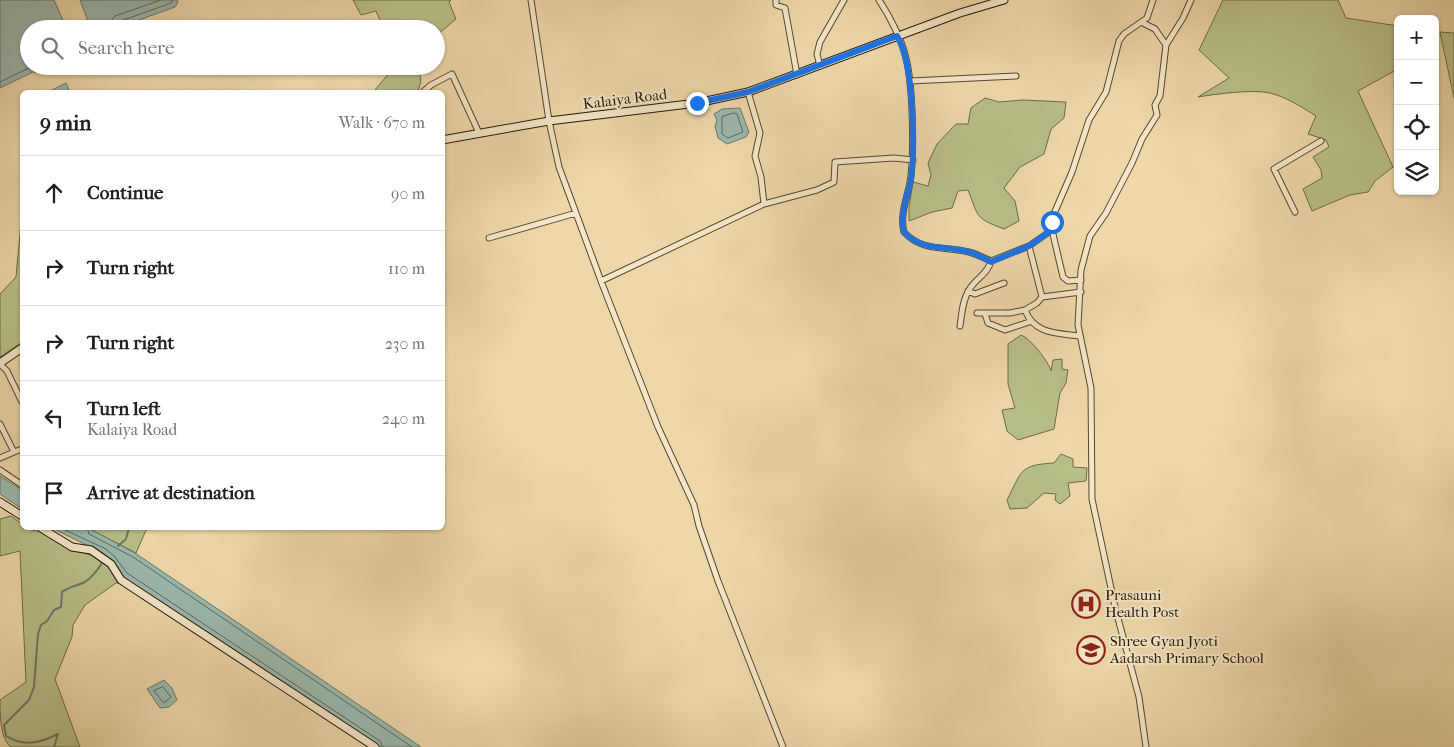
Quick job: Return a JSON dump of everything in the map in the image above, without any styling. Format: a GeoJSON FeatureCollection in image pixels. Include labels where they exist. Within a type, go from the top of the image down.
{"type":"FeatureCollection","features":[{"type":"Feature","properties":{"kind":"main road","name":"Kalaiya Road"},"geometry":{"type":"LineString","coordinates":[[445,139],[549,121],[665,108],[748,92],[960,13],[1004,0]]}},
{"type":"Feature","properties":{"kind":"main road"},"geometry":{"type":"LineString","coordinates":[[0,364],[20,349]]}},
{"type":"Feature","properties":{"kind":"main road"},"geometry":{"type":"LineString","coordinates":[[0,502],[20,515]]}},
{"type":"Feature","properties":{"kind":"main road"},"geometry":{"type":"LineString","coordinates":[[44,530],[72,547],[91,550],[111,564],[122,580],[375,747]]}},
{"type":"Feature","properties":{"kind":"street"},"geometry":{"type":"LineString","coordinates":[[531,0],[549,121],[559,167],[658,427],[694,505],[698,526],[782,747]]}},
{"type":"Feature","properties":{"kind":"street"},"geometry":{"type":"LineString","coordinates":[[776,0],[776,5],[785,8],[796,75]]}},
{"type":"Feature","properties":{"kind":"street"},"geometry":{"type":"LineString","coordinates":[[820,66],[817,54],[820,42],[844,0]]}},
{"type":"Feature","properties":{"kind":"street"},"geometry":{"type":"LineString","coordinates":[[879,0],[886,8],[906,57],[910,81],[912,160],[903,216],[904,232],[917,243],[928,247],[968,252],[991,262]]}},
{"type":"Feature","properties":{"kind":"street"},"geometry":{"type":"LineString","coordinates":[[1081,280],[1068,281],[1062,277],[1052,230],[1053,216],[1072,172],[1089,120],[1106,92],[1119,41],[1124,34],[1143,23],[1147,18],[1153,0]]}},
{"type":"Feature","properties":{"kind":"street"},"geometry":{"type":"LineString","coordinates":[[1146,747],[1139,697],[1115,607],[1092,500],[1094,434],[1091,388],[1079,336],[1081,280],[1084,253],[1090,236],[1106,214],[1142,139],[1157,115],[1155,105],[1160,96],[1166,45],[1183,18],[1191,0]]}},
{"type":"Feature","properties":{"kind":"street"},"geometry":{"type":"LineString","coordinates":[[1143,23],[1155,29],[1166,45]]}},
{"type":"Feature","properties":{"kind":"street"},"geometry":{"type":"LineString","coordinates":[[425,90],[452,74],[478,133]]}},
{"type":"Feature","properties":{"kind":"street"},"geometry":{"type":"LineString","coordinates":[[910,81],[1016,76]]}},
{"type":"Feature","properties":{"kind":"street"},"geometry":{"type":"LineString","coordinates":[[748,92],[760,133],[755,156],[761,177],[764,204]]}},
{"type":"Feature","properties":{"kind":"street"},"geometry":{"type":"LineString","coordinates":[[1295,212],[1274,169],[1321,141]]}},
{"type":"Feature","properties":{"kind":"street"},"geometry":{"type":"LineString","coordinates":[[601,281],[764,204],[817,190],[834,182],[835,162],[894,158],[912,160]]}},
{"type":"Feature","properties":{"kind":"street"},"geometry":{"type":"LineString","coordinates":[[489,238],[576,213]]}},
{"type":"Feature","properties":{"kind":"street"},"geometry":{"type":"LineString","coordinates":[[960,326],[963,302],[968,291],[987,271],[991,262],[1029,246],[1052,230]]}},
{"type":"Feature","properties":{"kind":"street"},"geometry":{"type":"LineString","coordinates":[[1029,246],[1042,297]]}},
{"type":"Feature","properties":{"kind":"street"},"geometry":{"type":"LineString","coordinates":[[968,291],[975,294],[1004,283]]}},
{"type":"Feature","properties":{"kind":"street"},"geometry":{"type":"LineString","coordinates":[[976,313],[985,314],[1025,310],[1037,303],[1042,297],[1081,292]]}},
{"type":"Feature","properties":{"kind":"street"},"geometry":{"type":"LineString","coordinates":[[1025,310],[1030,322],[1051,332],[1079,336]]}},
{"type":"Feature","properties":{"kind":"street"},"geometry":{"type":"LineString","coordinates":[[985,314],[988,323],[1005,330],[1030,322]]}},
{"type":"Feature","properties":{"kind":"street"},"geometry":{"type":"LineString","coordinates":[[0,364],[7,371],[20,397]]}},
{"type":"Feature","properties":{"kind":"street"},"geometry":{"type":"LineString","coordinates":[[0,424],[14,452]]}},
{"type":"Feature","properties":{"kind":"street"},"geometry":{"type":"LineString","coordinates":[[0,458],[20,450]]}},
{"type":"Feature","properties":{"kind":"street"},"geometry":{"type":"LineString","coordinates":[[0,470],[20,485]]}},
{"type":"Feature","properties":{"kind":"green space"},"geometry":{"type":"Polygon","coordinates":[[[353,0],[451,0],[449,2],[456,19],[445,28],[445,20],[380,20],[376,11],[361,15],[353,0]]]}},
{"type":"Feature","properties":{"kind":"green space"},"geometry":{"type":"Polygon","coordinates":[[[1223,0],[1338,0],[1346,18],[1394,25],[1394,71],[1358,91],[1393,167],[1375,181],[1368,192],[1350,195],[1312,211],[1303,189],[1322,178],[1321,170],[1313,157],[1329,147],[1326,140],[1308,134],[1316,116],[1288,100],[1270,93],[1224,93],[1198,97],[1229,78],[1199,50],[1223,0]]]}},
{"type":"Feature","properties":{"kind":"green space"},"geometry":{"type":"Polygon","coordinates":[[[1440,32],[1454,33],[1454,98],[1440,32]]]}},
{"type":"Feature","properties":{"kind":"green space"},"geometry":{"type":"Polygon","coordinates":[[[388,75],[420,75],[421,80],[418,90],[375,90],[388,75]]]}},
{"type":"Feature","properties":{"kind":"green space"},"geometry":{"type":"Polygon","coordinates":[[[985,98],[999,102],[1023,100],[1066,102],[1064,118],[1051,129],[1044,154],[1020,167],[1004,188],[1015,201],[1019,221],[1004,229],[983,219],[979,216],[968,190],[958,191],[952,208],[932,212],[909,221],[913,182],[928,186],[931,175],[928,163],[937,144],[956,124],[968,124],[971,108],[985,98]]]}},
{"type":"Feature","properties":{"kind":"green space"},"geometry":{"type":"Polygon","coordinates":[[[20,234],[20,343],[0,357],[0,294],[16,277],[20,234]]]}},
{"type":"Feature","properties":{"kind":"green space"},"geometry":{"type":"Polygon","coordinates":[[[1021,335],[1039,351],[1051,371],[1053,360],[1062,359],[1062,369],[1068,370],[1066,383],[1060,393],[1054,429],[1018,440],[1007,431],[1002,410],[1015,408],[1008,384],[1008,344],[1021,335]]]}},
{"type":"Feature","properties":{"kind":"green space"},"geometry":{"type":"Polygon","coordinates":[[[1061,454],[1073,459],[1073,467],[1087,468],[1086,481],[1068,483],[1070,496],[1060,504],[1055,500],[1056,494],[1044,493],[1027,508],[1010,509],[1007,500],[1023,471],[1034,466],[1054,463],[1061,454]]]}},
{"type":"Feature","properties":{"kind":"green space"},"geometry":{"type":"Polygon","coordinates":[[[11,516],[20,523],[20,530],[42,532],[68,549],[95,556],[106,563],[123,583],[116,583],[85,605],[73,625],[72,637],[55,679],[80,747],[11,747],[3,733],[0,700],[26,682],[20,551],[0,556],[0,519],[11,516]]]}},
{"type":"Feature","properties":{"kind":"green space"},"geometry":{"type":"Polygon","coordinates":[[[92,530],[146,530],[136,553],[92,530]]]}},
{"type":"Feature","properties":{"kind":"water"},"geometry":{"type":"Polygon","coordinates":[[[0,0],[54,0],[63,20],[20,20],[20,75],[27,75],[0,88],[0,0]]]}},
{"type":"Feature","properties":{"kind":"water"},"geometry":{"type":"Polygon","coordinates":[[[80,0],[177,0],[178,2],[175,7],[139,20],[88,20],[80,0]]]}},
{"type":"Feature","properties":{"kind":"water"},"geometry":{"type":"Polygon","coordinates":[[[66,83],[69,90],[52,90],[66,83]]]}},
{"type":"Feature","properties":{"kind":"water"},"geometry":{"type":"Polygon","coordinates":[[[740,108],[749,132],[746,137],[727,144],[718,138],[715,126],[717,120],[714,114],[722,109],[740,108]]]}},
{"type":"Feature","properties":{"kind":"water"},"geometry":{"type":"Polygon","coordinates":[[[0,476],[20,489],[20,508],[0,494],[0,476]]]}},
{"type":"Feature","properties":{"kind":"water"},"geometry":{"type":"Polygon","coordinates":[[[56,530],[92,530],[135,553],[421,747],[381,747],[123,577],[111,560],[103,553],[56,530]]]}},
{"type":"Feature","properties":{"kind":"water"},"geometry":{"type":"Polygon","coordinates":[[[164,680],[172,688],[177,700],[169,707],[160,708],[147,689],[164,680]]]}},
{"type":"Feature","properties":{"kind":"waterway"},"geometry":{"type":"LineString","coordinates":[[118,546],[126,539],[128,530]]}},
{"type":"Feature","properties":{"kind":"waterway"},"geometry":{"type":"LineString","coordinates":[[54,747],[58,734],[45,740],[26,743],[19,742],[6,736],[4,725],[29,700],[34,687],[38,634],[41,625],[47,621],[54,610],[61,607],[62,592],[88,580],[104,560]]}},
{"type":"Feature","properties":{"kind":"place","name":"Prasauni Health Post"},"geometry":{"type":"Point","coordinates":[1086,604]}},
{"type":"Feature","properties":{"kind":"place","name":"Shree Gyan Jyoti Aadarsh Primary School"},"geometry":{"type":"Point","coordinates":[1091,650]}},
{"type":"Feature","properties":{"kind":"route"},"geometry":{"type":"LineString","coordinates":[[697,103],[748,92],[897,36],[906,57],[910,81],[912,160],[911,178],[902,226],[909,238],[928,247],[968,252],[991,262],[1029,246],[1052,230],[1052,222]]}}]}
